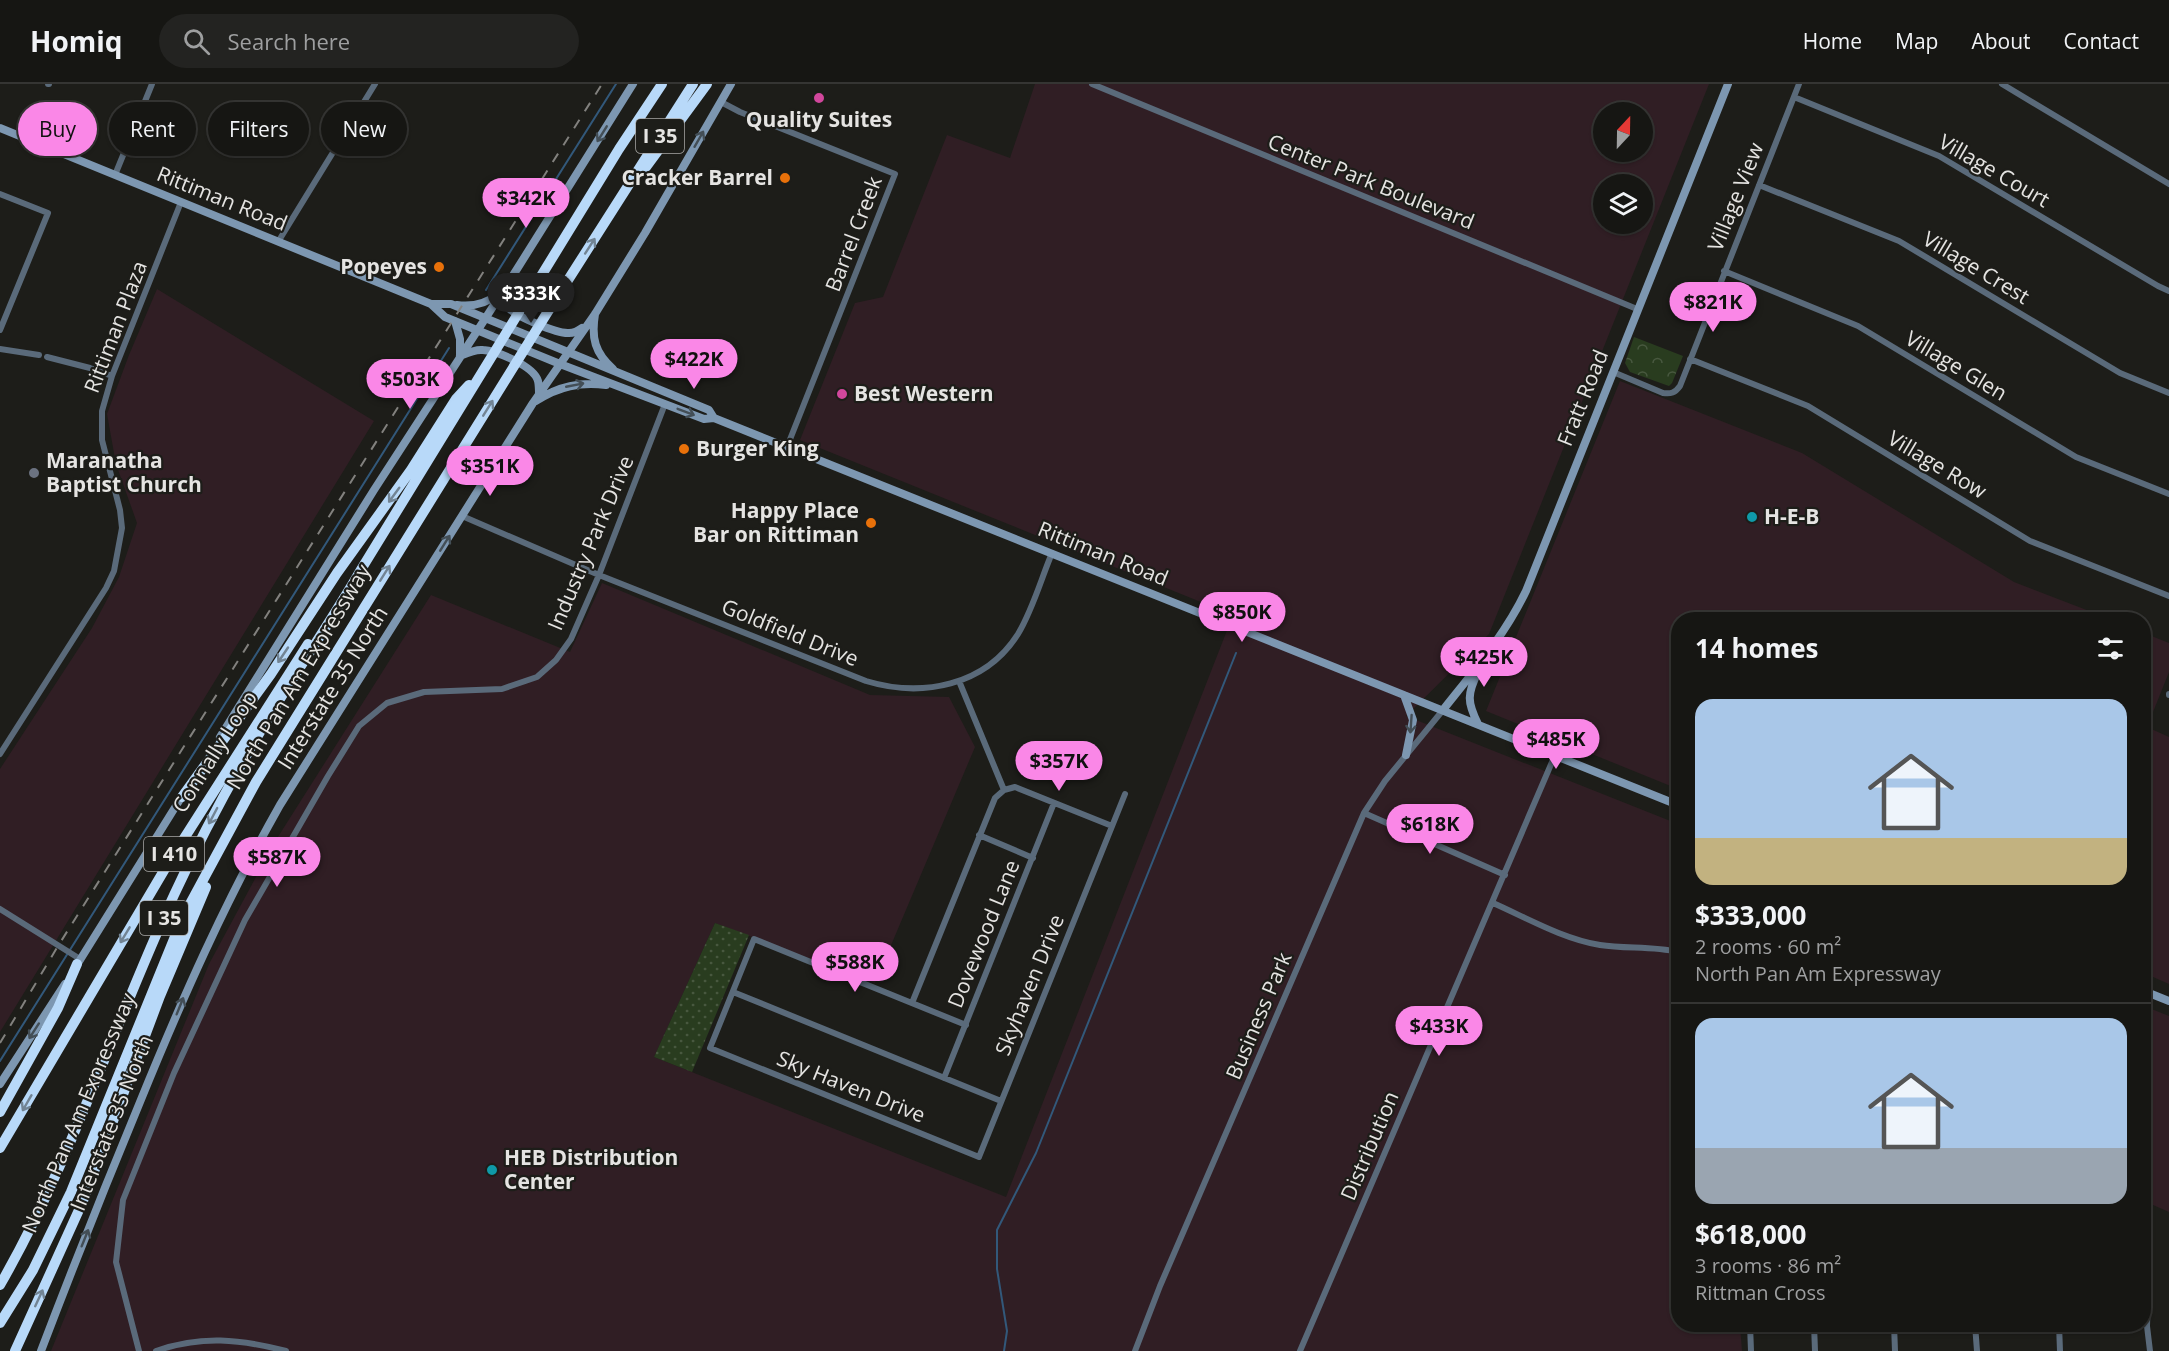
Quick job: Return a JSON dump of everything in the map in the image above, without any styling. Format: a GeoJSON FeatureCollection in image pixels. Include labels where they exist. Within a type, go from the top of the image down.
{"type":"FeatureCollection","features":[{"type":"Feature","properties":{"kind":"highway"},"geometry":{"type":"LineString","coordinates":[[619,149],[654,84]]}},
{"type":"Feature","properties":{"kind":"highway","name":"North Pan Am Expressway"},"geometry":{"type":"LineString","coordinates":[[0,1285],[36,1218],[192,856],[250,749],[335,615],[619,149],[662,84]]}},
{"type":"Feature","properties":{"kind":"highway","name":"North Pan Am Expressway"},"geometry":{"type":"LineString","coordinates":[[0,1323],[52,1232],[183,918],[256,782],[547,313],[693,84]]}},
{"type":"Feature","properties":{"kind":"highway"},"geometry":{"type":"LineString","coordinates":[[628,187],[656,157],[707,84]]}},
{"type":"Feature","properties":{"kind":"highway"},"geometry":{"type":"LineString","coordinates":[[182,797],[271,674],[337,573],[411,470],[456,399],[489,362]]}},
{"type":"Feature","properties":{"kind":"highway","name":"Connally Loop"},"geometry":{"type":"LineString","coordinates":[[0,1148],[169,862],[291,668],[362,568]]}},
{"type":"Feature","properties":{"kind":"highway","name":"I 410"},"geometry":{"type":"LineString","coordinates":[[15,1351],[83,1201],[160,996],[235,821]]}},
{"type":"Feature","properties":{"kind":"highway"},"geometry":{"type":"LineString","coordinates":[[0,1112],[58,1008],[79,962]]}},
{"type":"Feature","properties":{"kind":"main road"},"geometry":{"type":"LineString","coordinates":[[0,1084],[633,84]]}},
{"type":"Feature","properties":{"kind":"main road","name":"Interstate 35 North"},"geometry":{"type":"LineString","coordinates":[[41,1351],[85,1236],[189,984],[251,855],[280,805],[533,403],[595,314],[731,84]]}},
{"type":"Feature","properties":{"kind":"main road","name":"Fratt Road"},"geometry":{"type":"LineString","coordinates":[[1443,710],[1511,621],[1526,591],[1728,84]]}},
{"type":"Feature","properties":{"kind":"main road","name":"Rittiman Road"},"geometry":{"type":"LineString","coordinates":[[0,128],[431,304],[446,317],[560,364],[704,419],[714,418],[1671,801]]}},
{"type":"Feature","properties":{"kind":"main road"},"geometry":{"type":"LineString","coordinates":[[451,304],[474,305],[488,302],[507,285]]}},
{"type":"Feature","properties":{"kind":"main road"},"geometry":{"type":"LineString","coordinates":[[507,285],[505,298],[514,313],[561,333],[576,332],[585,327]]}},
{"type":"Feature","properties":{"kind":"main road","name":"Rittiman Road"},"geometry":{"type":"LineString","coordinates":[[431,304],[451,304],[709,410],[714,418]]}},
{"type":"Feature","properties":{"kind":"main road"},"geometry":{"type":"LineString","coordinates":[[595,314],[592,333],[594,342],[604,361],[618,374]]}},
{"type":"Feature","properties":{"kind":"main road"},"geometry":{"type":"LineString","coordinates":[[455,321],[460,339],[460,356]]}},
{"type":"Feature","properties":{"kind":"main road"},"geometry":{"type":"LineString","coordinates":[[460,356],[471,351],[487,350],[527,367],[533,371],[538,381],[539,395]]}},
{"type":"Feature","properties":{"kind":"main road"},"geometry":{"type":"LineString","coordinates":[[533,403],[553,392],[580,383],[620,387]]}},
{"type":"Feature","properties":{"kind":"main road"},"geometry":{"type":"LineString","coordinates":[[1478,724],[1469,695],[1487,654]]}},
{"type":"Feature","properties":{"kind":"main road"},"geometry":{"type":"LineString","coordinates":[[1404,695],[1413,720],[1406,755]]}},
{"type":"Feature","properties":{"kind":"main road"},"geometry":{"type":"LineString","coordinates":[[2151,994],[2169,1001]]}},
{"type":"Feature","properties":{"kind":"street"},"geometry":{"type":"LineString","coordinates":[[115,175],[152,84]]}},
{"type":"Feature","properties":{"kind":"street"},"geometry":{"type":"LineString","coordinates":[[278,242],[375,84]]}},
{"type":"Feature","properties":{"kind":"street","name":"Center Park Boulevard"},"geometry":{"type":"LineString","coordinates":[[1092,84],[1637,309]]}},
{"type":"Feature","properties":{"kind":"street","name":"Village View"},"geometry":{"type":"LineString","coordinates":[[1612,372],[1663,393],[1676,392],[1680,386],[1799,84]]}},
{"type":"Feature","properties":{"kind":"street"},"geometry":{"type":"LineString","coordinates":[[2002,84],[2169,184]]}},
{"type":"Feature","properties":{"kind":"street","name":"Village Court"},"geometry":{"type":"LineString","coordinates":[[1794,97],[1938,156],[2169,291]]}},
{"type":"Feature","properties":{"kind":"street","name":"Barrel Creek"},"geometry":{"type":"LineString","coordinates":[[721,102],[740,112],[896,174],[787,447]]}},
{"type":"Feature","properties":{"kind":"street","name":"Village Crest"},"geometry":{"type":"LineString","coordinates":[[1759,185],[1899,241],[2120,373],[2169,393]]}},
{"type":"Feature","properties":{"kind":"street"},"geometry":{"type":"LineString","coordinates":[[0,194],[48,213],[0,330]]}},
{"type":"Feature","properties":{"kind":"street","name":"Rittiman Plaza"},"geometry":{"type":"LineString","coordinates":[[0,754],[106,588],[114,571],[121,542],[120,510],[106,459],[100,422],[112,376],[181,202]]}},
{"type":"Feature","properties":{"kind":"street","name":"Village Glen"},"geometry":{"type":"LineString","coordinates":[[1724,271],[1858,326],[2076,457],[2169,494]]}},
{"type":"Feature","properties":{"kind":"street"},"geometry":{"type":"LineString","coordinates":[[0,349],[39,355]]}},
{"type":"Feature","properties":{"kind":"street"},"geometry":{"type":"LineString","coordinates":[[47,357],[112,376]]}},
{"type":"Feature","properties":{"kind":"street","name":"Village Row"},"geometry":{"type":"LineString","coordinates":[[1690,359],[1808,406],[2030,541],[2169,596]]}},
{"type":"Feature","properties":{"kind":"street","name":"Industry Park Drive"},"geometry":{"type":"LineString","coordinates":[[140,1351],[116,1262],[123,1200],[174,1073],[245,920],[359,726],[387,703],[424,693],[502,689],[537,677],[556,660],[571,639],[599,575],[665,404]]}},
{"type":"Feature","properties":{"kind":"street","name":"Goldfield Drive"},"geometry":{"type":"LineString","coordinates":[[462,516],[599,575],[882,686],[924,690],[959,681],[988,665],[1007,648],[1029,612],[1052,552]]}},
{"type":"Feature","properties":{"kind":"street"},"geometry":{"type":"LineString","coordinates":[[959,681],[1004,790]]}},
{"type":"Feature","properties":{"kind":"street","name":"Business Park"},"geometry":{"type":"LineString","coordinates":[[1135,1351],[1160,1286],[1364,813],[1385,781],[1443,710]]}},
{"type":"Feature","properties":{"kind":"street","name":"Distribution"},"geometry":{"type":"LineString","coordinates":[[1300,1351],[1556,755]]}},
{"type":"Feature","properties":{"kind":"street"},"geometry":{"type":"LineString","coordinates":[[912,1003],[994,798],[1004,790],[1015,788],[1112,826]]}},
{"type":"Feature","properties":{"kind":"street","name":"Skyhaven Drive"},"geometry":{"type":"LineString","coordinates":[[979,1157],[1125,794]]}},
{"type":"Feature","properties":{"kind":"street","name":"Dovewood Lane"},"geometry":{"type":"LineString","coordinates":[[944,1078],[1054,803]]}},
{"type":"Feature","properties":{"kind":"street"},"geometry":{"type":"LineString","coordinates":[[1364,813],[1505,875]]}},
{"type":"Feature","properties":{"kind":"street"},"geometry":{"type":"LineString","coordinates":[[979,835],[1033,858]]}},
{"type":"Feature","properties":{"kind":"street"},"geometry":{"type":"LineString","coordinates":[[1493,903],[1582,941],[1600,945],[1671,951]]}},
{"type":"Feature","properties":{"kind":"street"},"geometry":{"type":"LineString","coordinates":[[0,909],[69,952],[79,962]]}},
{"type":"Feature","properties":{"kind":"street"},"geometry":{"type":"LineString","coordinates":[[966,1024],[754,939],[733,992],[1001,1101]]}},
{"type":"Feature","properties":{"kind":"street","name":"Sky Haven Drive"},"geometry":{"type":"LineString","coordinates":[[733,992],[711,1048],[979,1157]]}},
{"type":"Feature","properties":{"kind":"street"},"geometry":{"type":"LineString","coordinates":[[1750,1332],[1751,1351]]}},
{"type":"Feature","properties":{"kind":"street"},"geometry":{"type":"LineString","coordinates":[[1814,1332],[1815,1351]]}},
{"type":"Feature","properties":{"kind":"street"},"geometry":{"type":"LineString","coordinates":[[1894,1332],[1895,1351]]}},
{"type":"Feature","properties":{"kind":"street"},"geometry":{"type":"LineString","coordinates":[[1976,1332],[1977,1351]]}},
{"type":"Feature","properties":{"kind":"street"},"geometry":{"type":"LineString","coordinates":[[2059,1332],[2060,1351]]}},
{"type":"Feature","properties":{"kind":"street"},"geometry":{"type":"LineString","coordinates":[[2148,1332],[2150,1351]]}},
{"type":"Feature","properties":{"kind":"street"},"geometry":{"type":"LineString","coordinates":[[156,1351],[201,1341],[232,1340],[262,1344],[286,1351]]}},
{"type":"Feature","properties":{"kind":"shaded area"},"geometry":{"type":"Polygon","coordinates":[[[1035,84],[1709,84],[1653,224],[1653,174],[1593,174],[1593,234],[1649,234],[1489,634],[1406,716],[1671,821],[1671,1332],[1741,1332],[1742,1351],[51,1351],[209,964],[276,840],[431,595],[570,652],[602,583],[870,695],[949,697],[975,747],[875,983],[715,923],[654,1057],[1006,1197],[1233,615],[800,440],[855,303],[883,297],[947,135],[1010,158],[1035,84]]]}},
{"type":"Feature","properties":{"kind":"shaded area"},"geometry":{"type":"Polygon","coordinates":[[[157,289],[374,421],[0,1032],[0,769],[92,628],[119,577],[137,523],[116,464],[107,414],[157,289]]]}},
{"type":"Feature","properties":{"kind":"shaded area"},"geometry":{"type":"Polygon","coordinates":[[[1620,381],[1802,453],[2014,582],[2092,612],[1671,612],[1671,786],[1486,711],[1620,381]]]}},
{"type":"Feature","properties":{"kind":"shaded area"},"geometry":{"type":"Polygon","coordinates":[[[2151,636],[2169,643],[2169,672],[2151,717],[2151,636]]]}},
{"type":"Feature","properties":{"kind":"shaded area"},"geometry":{"type":"Polygon","coordinates":[[[2151,729],[2169,737],[2169,984],[2151,976],[2151,729]]]}},
{"type":"Feature","properties":{"kind":"shaded area"},"geometry":{"type":"Polygon","coordinates":[[[2151,1009],[2169,1016],[2169,1212],[2151,1204],[2151,1009]]]}},
{"type":"Feature","properties":{"kind":"green space"},"geometry":{"type":"Polygon","coordinates":[[[1634,337],[1683,356],[1669,386],[1630,372],[1625,363],[1634,337]]]}},
{"type":"Feature","properties":{"kind":"green space"},"geometry":{"type":"Polygon","coordinates":[[[715,923],[749,935],[692,1072],[654,1057],[715,923]]]}},
{"type":"Feature","properties":{"kind":"waterway"},"geometry":{"type":"LineString","coordinates":[[486,290],[616,84]]}},
{"type":"Feature","properties":{"kind":"waterway"},"geometry":{"type":"LineString","coordinates":[[0,1061],[449,348]]}},
{"type":"Feature","properties":{"kind":"waterway"},"geometry":{"type":"LineString","coordinates":[[1004,1351],[1007,1331],[997,1269],[997,1230],[1036,1153],[1236,653]]}},
{"type":"Feature","properties":{"kind":"railway"},"geometry":{"type":"LineString","coordinates":[[0,1043],[58,946],[602,84]]}},
{"type":"Feature","properties":{"kind":"place","name":"Quality Suites"},"geometry":{"type":"Point","coordinates":[819,98]}},
{"type":"Feature","properties":{"kind":"place","name":"Cracker Barrel"},"geometry":{"type":"Point","coordinates":[785,178]}},
{"type":"Feature","properties":{"kind":"place","name":"Popeyes"},"geometry":{"type":"Point","coordinates":[439,267]}},
{"type":"Feature","properties":{"kind":"place","name":"Best Western"},"geometry":{"type":"Point","coordinates":[842,394]}},
{"type":"Feature","properties":{"kind":"place","name":"Burger King"},"geometry":{"type":"Point","coordinates":[684,449]}},
{"type":"Feature","properties":{"kind":"place","name":"Maranatha Baptist Church"},"geometry":{"type":"Point","coordinates":[34,473]}},
{"type":"Feature","properties":{"kind":"place","name":"H-E-B"},"geometry":{"type":"Point","coordinates":[1752,517]}},
{"type":"Feature","properties":{"kind":"place","name":"Happy Place Bar on Rittiman"},"geometry":{"type":"Point","coordinates":[871,523]}},
{"type":"Feature","properties":{"kind":"place","name":"HEB Distribution Center"},"geometry":{"type":"Point","coordinates":[492,1170]}}]}
